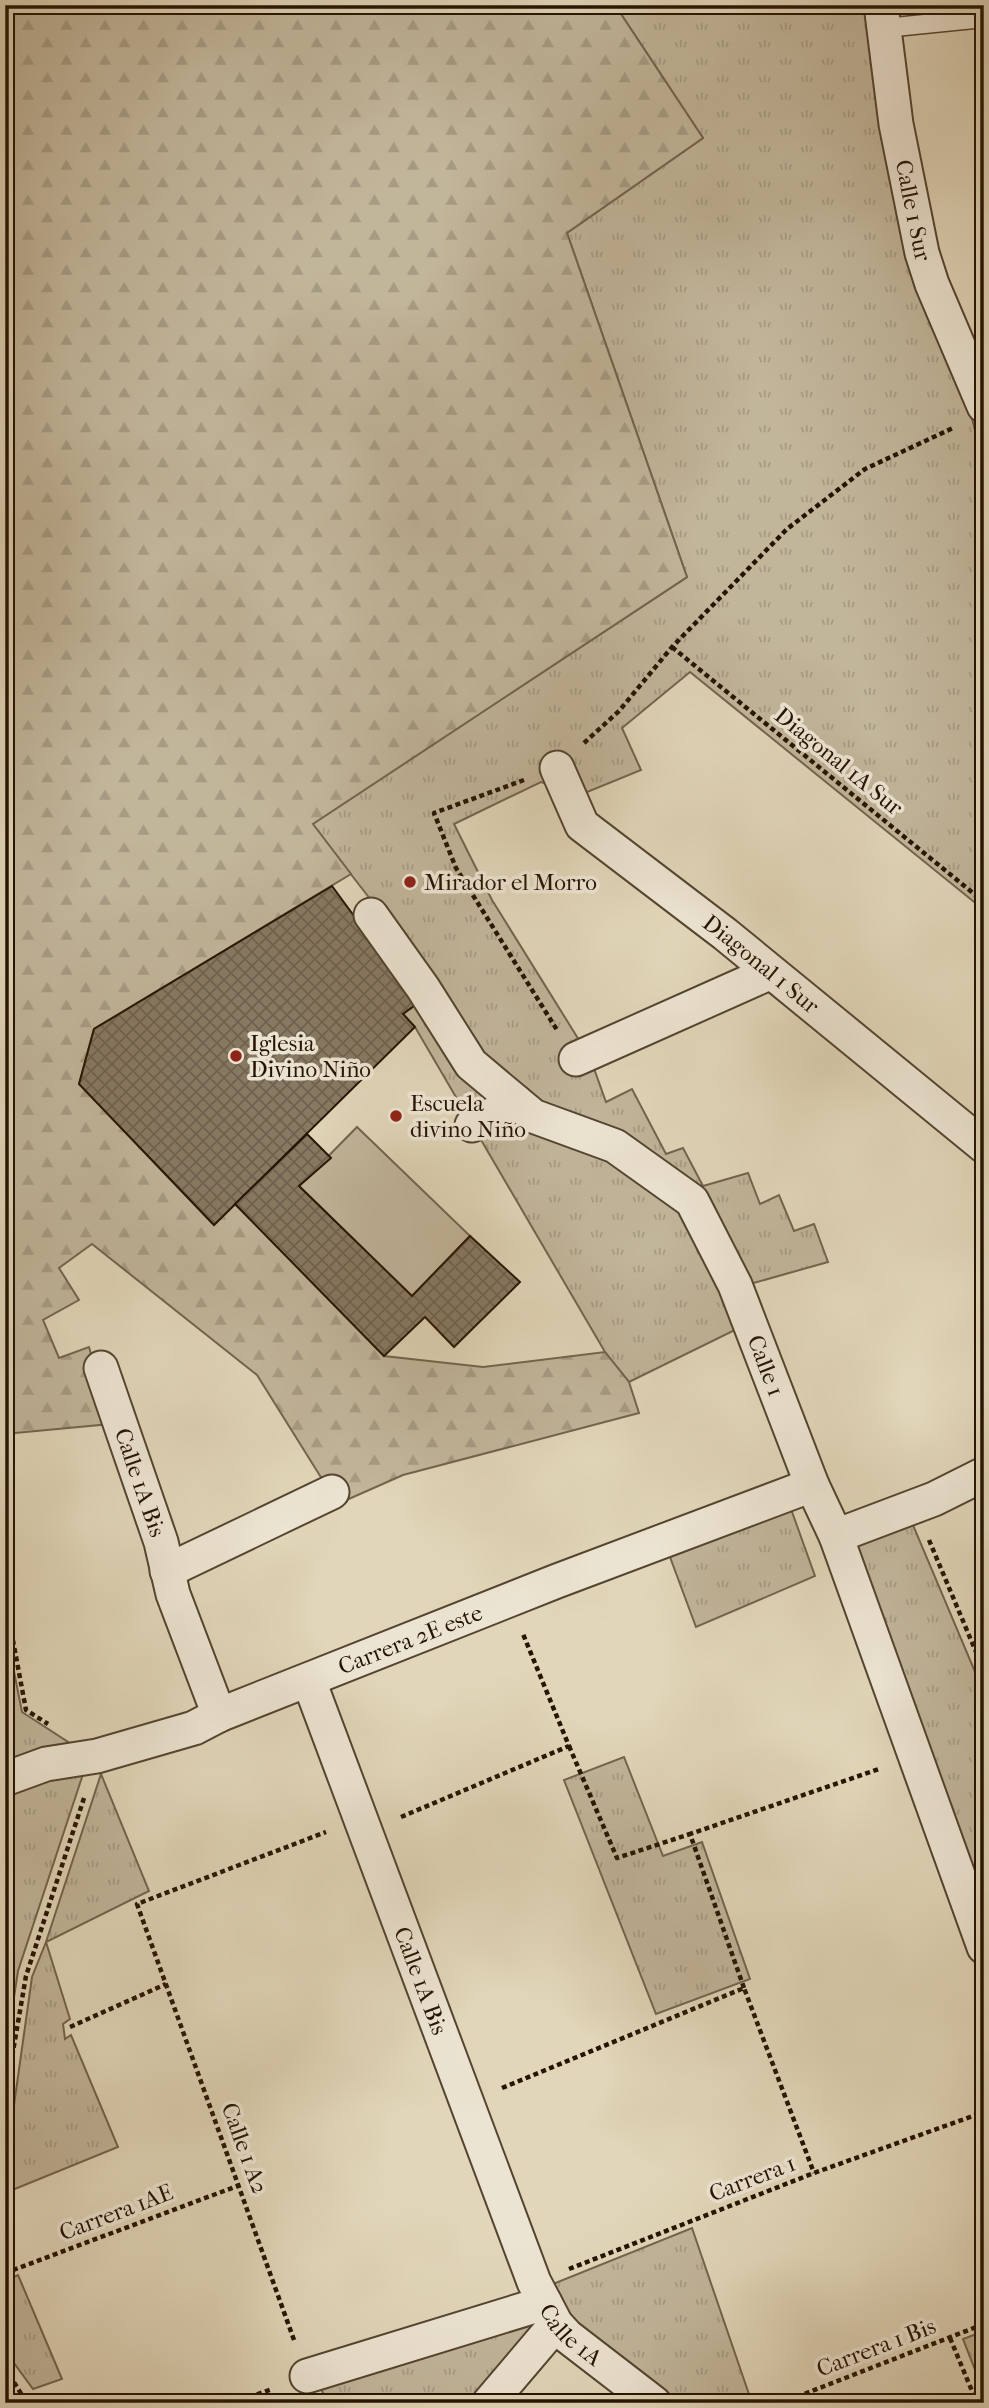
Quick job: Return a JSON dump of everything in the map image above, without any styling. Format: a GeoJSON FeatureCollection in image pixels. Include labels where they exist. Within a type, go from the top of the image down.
{"type":"FeatureCollection","features":[{"type":"Feature","properties":{"kind":"street","name":"Calle 1 Sur"},"geometry":{"type":"LineString","coordinates":[[883,16],[896,124],[922,253],[932,284],[974,349],[972,415]]}},
{"type":"Feature","properties":{"kind":"street","name":"Diagonal 1 Sur"},"geometry":{"type":"LineString","coordinates":[[557,768],[582,825],[725,934],[984,1146]]}},
{"type":"Feature","properties":{"kind":"street","name":"Calle 1"},"geometry":{"type":"LineString","coordinates":[[371,915],[423,988],[471,1064],[533,1116],[615,1146],[692,1201],[735,1286],[812,1485],[835,1535],[984,1947]]}},
{"type":"Feature","properties":{"kind":"street"},"geometry":{"type":"LineString","coordinates":[[576,1059],[769,972]]}},
{"type":"Feature","properties":{"kind":"street"},"geometry":{"type":"LineString","coordinates":[[472,1125],[516,1102]]}},
{"type":"Feature","properties":{"kind":"street","name":"Calle 1A Bis"},"geometry":{"type":"LineString","coordinates":[[101,1368],[161,1542],[173,1594],[219,1715]]}},
{"type":"Feature","properties":{"kind":"street"},"geometry":{"type":"LineString","coordinates":[[835,1535],[915,1506],[984,1474]]}},
{"type":"Feature","properties":{"kind":"street","name":"Carrera 2E este"},"geometry":{"type":"LineString","coordinates":[[5,1779],[46,1764],[97,1756],[194,1728],[219,1715],[509,1600],[812,1485]]}},
{"type":"Feature","properties":{"kind":"street"},"geometry":{"type":"LineString","coordinates":[[167,1571],[332,1492]]}},
{"type":"Feature","properties":{"kind":"street","name":"Calle 1A Bis"},"geometry":{"type":"LineString","coordinates":[[309,1681],[466,2103],[545,2303]]}},
{"type":"Feature","properties":{"kind":"street"},"geometry":{"type":"LineString","coordinates":[[307,2376],[545,2303]]}},
{"type":"Feature","properties":{"kind":"street"},"geometry":{"type":"LineString","coordinates":[[489,2403],[545,2303]]}},
{"type":"Feature","properties":{"kind":"street","name":"Calle 1A"},"geometry":{"type":"LineString","coordinates":[[545,2303],[567,2336],[654,2403]]}},
{"type":"Feature","properties":{"kind":"lane"},"geometry":{"type":"LineString","coordinates":[[883,16],[984,18]]}},
{"type":"Feature","properties":{"kind":"path"},"geometry":{"type":"LineString","coordinates":[[576,1059],[456,868],[434,813],[557,768],[619,711],[672,647],[787,529],[865,469],[972,415]]}},
{"type":"Feature","properties":{"kind":"path","name":"Diagonal 1A Sur"},"geometry":{"type":"LineString","coordinates":[[672,647],[984,902]]}},
{"type":"Feature","properties":{"kind":"path"},"geometry":{"type":"LineString","coordinates":[[915,1506],[984,1671]]}},
{"type":"Feature","properties":{"kind":"path"},"geometry":{"type":"LineString","coordinates":[[5,1598],[26,1710],[97,1756],[26,1976],[5,2098]]}},
{"type":"Feature","properties":{"kind":"path"},"geometry":{"type":"LineString","coordinates":[[509,1600],[617,1858],[914,1756]]}},
{"type":"Feature","properties":{"kind":"path"},"geometry":{"type":"LineString","coordinates":[[362,1826],[569,1746]]}},
{"type":"Feature","properties":{"kind":"path","name":"Calle 1 A2"},"geometry":{"type":"LineString","coordinates":[[307,2376],[137,1904],[362,1826]]}},
{"type":"Feature","properties":{"kind":"path"},"geometry":{"type":"LineString","coordinates":[[690,1834],[744,1989],[814,2173]]}},
{"type":"Feature","properties":{"kind":"path"},"geometry":{"type":"LineString","coordinates":[[70,2028],[166,1984]]}},
{"type":"Feature","properties":{"kind":"path"},"geometry":{"type":"LineString","coordinates":[[466,2103],[744,1989]]}},
{"type":"Feature","properties":{"kind":"path","name":"Carrera 1"},"geometry":{"type":"LineString","coordinates":[[545,2303],[814,2173],[984,2112]]}},
{"type":"Feature","properties":{"kind":"path","name":"Carrera 1AE"},"geometry":{"type":"LineString","coordinates":[[5,2273],[240,2185]]}},
{"type":"Feature","properties":{"kind":"path","name":"Carrera 1 Bis"},"geometry":{"type":"LineString","coordinates":[[781,2403],[984,2324]]}},
{"type":"Feature","properties":{"kind":"path"},"geometry":{"type":"LineString","coordinates":[[950,2338],[976,2403]]}},
{"type":"Feature","properties":{"kind":"path"},"geometry":{"type":"LineString","coordinates":[[5,2368],[27,2403]]}},
{"type":"Feature","properties":{"kind":"green space"},"geometry":{"type":"Polygon","coordinates":[[[5,5],[615,5],[703,138],[567,233],[687,577],[313,824],[351,874],[94,1029],[79,1084],[214,1225],[235,1204],[384,1356],[483,1367],[605,1352],[629,1382],[639,1413],[403,1475],[342,1502],[322,1479],[257,1375],[92,1244],[59,1268],[79,1300],[43,1320],[59,1358],[89,1347],[110,1424],[5,1434],[5,5]]]}},
{"type":"Feature","properties":{"kind":"green space"},"geometry":{"type":"Polygon","coordinates":[[[615,5],[870,5],[984,467],[984,910],[690,672],[622,728],[641,770],[580,795],[541,782],[454,824],[492,900],[579,1040],[745,971],[592,1063],[606,1102],[632,1089],[666,1154],[683,1148],[703,1186],[748,1173],[760,1204],[779,1195],[794,1231],[814,1224],[828,1262],[743,1286],[697,1196],[536,1105],[476,1058],[374,904],[312,824],[687,577],[567,233],[703,138],[615,5]]]}},
{"type":"Feature","properties":{"kind":"green space"},"geometry":{"type":"Polygon","coordinates":[[[418,1003],[466,1071],[613,1156],[686,1206],[741,1327],[629,1382],[605,1352],[415,1027],[403,1014],[418,1003]]]}},
{"type":"Feature","properties":{"kind":"green space"},"geometry":{"type":"Polygon","coordinates":[[[357,1127],[470,1236],[412,1296],[299,1186],[357,1127]]]}},
{"type":"Feature","properties":{"kind":"green space"},"geometry":{"type":"Polygon","coordinates":[[[791,1509],[815,1576],[696,1627],[670,1557],[791,1509]]]}},
{"type":"Feature","properties":{"kind":"green space"},"geometry":{"type":"Polygon","coordinates":[[[910,1518],[984,1693],[984,1903],[846,1541],[910,1518]]]}},
{"type":"Feature","properties":{"kind":"green space"},"geometry":{"type":"Polygon","coordinates":[[[5,1626],[22,1712],[85,1753],[5,1775],[5,1626]]]}},
{"type":"Feature","properties":{"kind":"green space"},"geometry":{"type":"Polygon","coordinates":[[[624,1757],[663,1856],[702,1842],[750,1979],[656,2014],[564,1780],[624,1757]]]}},
{"type":"Feature","properties":{"kind":"green space"},"geometry":{"type":"Polygon","coordinates":[[[86,1765],[18,1971],[5,2056],[5,1791],[86,1765]]]}},
{"type":"Feature","properties":{"kind":"green space"},"geometry":{"type":"Polygon","coordinates":[[[101,1774],[149,1891],[46,1942],[101,1774]]]}},
{"type":"Feature","properties":{"kind":"green space"},"geometry":{"type":"Polygon","coordinates":[[[46,1942],[70,2019],[63,2024],[65,2039],[71,2035],[118,2147],[5,2193],[5,2128],[14,2105],[32,1977],[46,1942]]]}},
{"type":"Feature","properties":{"kind":"green space"},"geometry":{"type":"Polygon","coordinates":[[[692,2228],[752,2403],[661,2403],[585,2340],[548,2286],[692,2228]]]}},
{"type":"Feature","properties":{"kind":"green space"},"geometry":{"type":"Polygon","coordinates":[[[18,2275],[62,2379],[33,2389],[5,2346],[5,2281],[18,2275]]]}},
{"type":"Feature","properties":{"kind":"green space"},"geometry":{"type":"Polygon","coordinates":[[[543,2311],[548,2322],[479,2403],[328,2403],[320,2387],[543,2311]]]}},
{"type":"Feature","properties":{"kind":"green space"},"geometry":{"type":"Polygon","coordinates":[[[984,2331],[984,2393],[963,2339],[984,2331]]]}},
{"type":"Feature","properties":{"kind":"building","name":"Iglesia Divino Niño"},"geometry":{"type":"Polygon","coordinates":[[[332,886],[418,1003],[403,1014],[415,1027],[214,1225],[79,1084],[94,1029],[332,886]]]}},
{"type":"Feature","properties":{"kind":"building"},"geometry":{"type":"Polygon","coordinates":[[[307,1134],[331,1158],[299,1186],[412,1296],[470,1236],[520,1282],[454,1347],[425,1317],[384,1356],[235,1204],[307,1134]]]}},
{"type":"Feature","properties":{"kind":"place","name":"Mirador el Morro"},"geometry":{"type":"Point","coordinates":[410,882]}},
{"type":"Feature","properties":{"kind":"place","name":"Iglesia Divino Niño"},"geometry":{"type":"Point","coordinates":[236,1056]}},
{"type":"Feature","properties":{"kind":"place","name":"Escuela divino Niño"},"geometry":{"type":"Point","coordinates":[396,1116]}}]}
